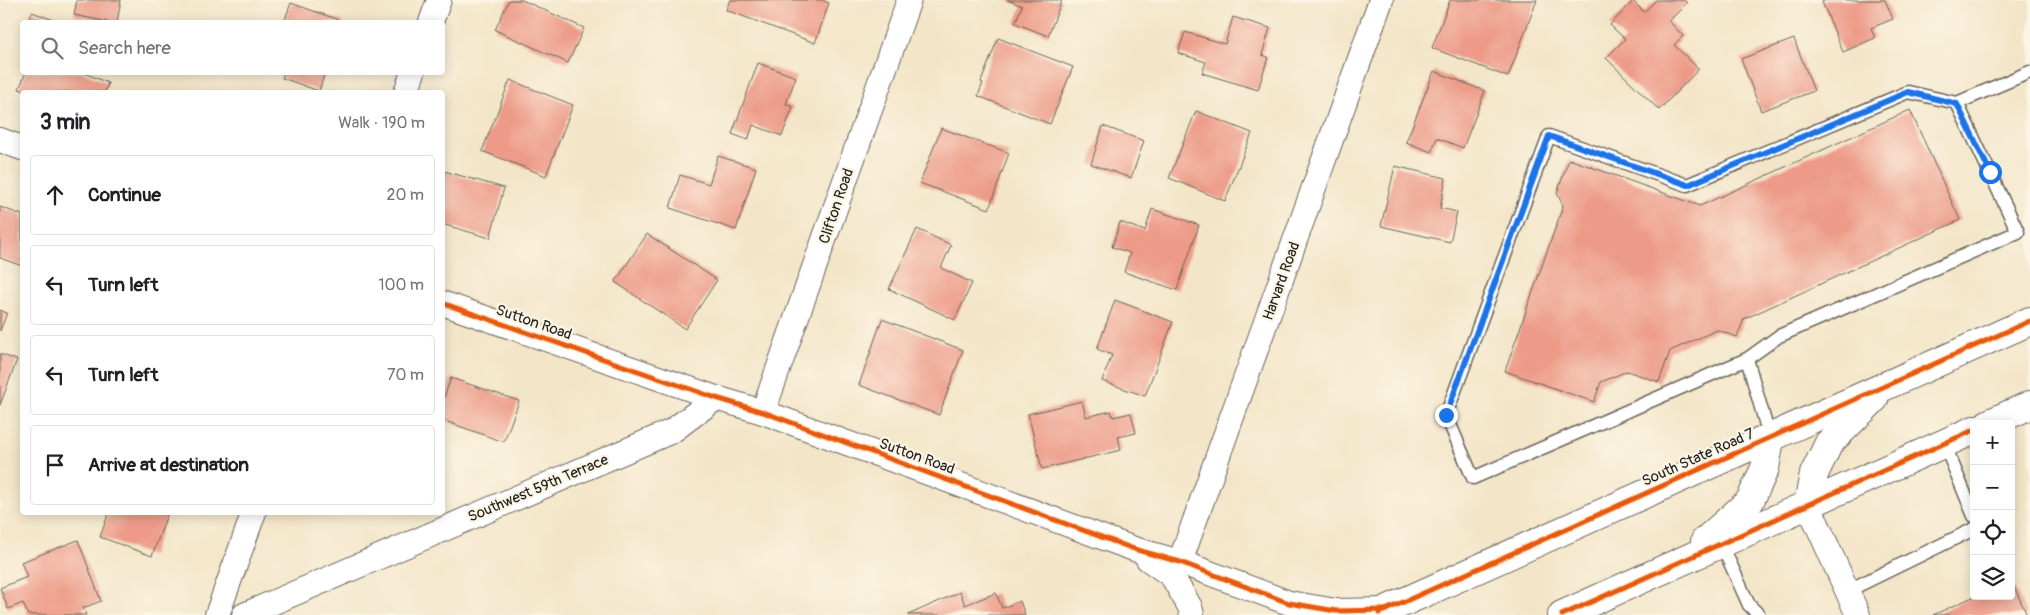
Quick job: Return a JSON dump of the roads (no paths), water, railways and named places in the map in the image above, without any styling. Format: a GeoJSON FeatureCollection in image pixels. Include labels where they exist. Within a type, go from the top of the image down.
{"type":"FeatureCollection","features":[{"type":"Feature","properties":{"kind":"main road","name":"South State Road 7"},"geometry":{"type":"LineString","coordinates":[[1380,612],[2030,321]]}},
{"type":"Feature","properties":{"kind":"main road"},"geometry":{"type":"LineString","coordinates":[[1808,504],[1814,474],[1830,443],[1887,385]]}},
{"type":"Feature","properties":{"kind":"main road"},"geometry":{"type":"LineString","coordinates":[[1997,420],[2030,405]]}},
{"type":"Feature","properties":{"kind":"main road"},"geometry":{"type":"LineString","coordinates":[[1562,615],[1970,432]]}},
{"type":"Feature","properties":{"kind":"main road"},"geometry":{"type":"LineString","coordinates":[[1685,559],[1750,501],[1765,468],[1770,439]]}},
{"type":"Feature","properties":{"kind":"street"},"geometry":{"type":"LineString","coordinates":[[432,20],[439,0]]}},
{"type":"Feature","properties":{"kind":"street","name":"Clifton Road"},"geometry":{"type":"LineString","coordinates":[[763,412],[909,0]]}},
{"type":"Feature","properties":{"kind":"street","name":"Harvard Road"},"geometry":{"type":"LineString","coordinates":[[1180,562],[1381,0]]}},
{"type":"Feature","properties":{"kind":"street"},"geometry":{"type":"LineString","coordinates":[[407,90],[412,75]]}},
{"type":"Feature","properties":{"kind":"street"},"geometry":{"type":"LineString","coordinates":[[0,140],[20,147]]}},
{"type":"Feature","properties":{"kind":"street","name":"Sutton Road"},"geometry":{"type":"LineString","coordinates":[[445,304],[716,398],[763,412],[1134,550],[1180,562],[1289,603],[1336,611],[1380,612]]}},
{"type":"Feature","properties":{"kind":"street","name":"Southwest 59th Terrace"},"geometry":{"type":"LineString","coordinates":[[244,615],[672,431],[716,398]]}},
{"type":"Feature","properties":{"kind":"street"},"geometry":{"type":"LineString","coordinates":[[1808,504],[1858,615]]}},
{"type":"Feature","properties":{"kind":"street"},"geometry":{"type":"LineString","coordinates":[[217,615],[253,515]]}},
{"type":"Feature","properties":{"kind":"street","name":"Sutton Road"},"geometry":{"type":"LineString","coordinates":[[1134,550],[1172,576],[1190,607],[1192,615]]}},
{"type":"Feature","properties":{"kind":"lane"},"geometry":{"type":"LineString","coordinates":[[1957,104],[2018,232],[1779,336],[1747,359],[1473,478],[1446,415],[1549,136],[1688,185],[1908,92],[1957,104],[2030,72]]}},
{"type":"Feature","properties":{"kind":"lane"},"geometry":{"type":"LineString","coordinates":[[1747,359],[1770,439]]}},
{"type":"Feature","properties":{"kind":"lane"},"geometry":{"type":"LineString","coordinates":[[1944,443],[1972,510]]}},
{"type":"Feature","properties":{"kind":"lane"},"geometry":{"type":"LineString","coordinates":[[1847,591],[1970,531]]}},
{"type":"Feature","properties":{"kind":"lane"},"geometry":{"type":"LineString","coordinates":[[1721,543],[1749,604],[1759,615]]}}]}
